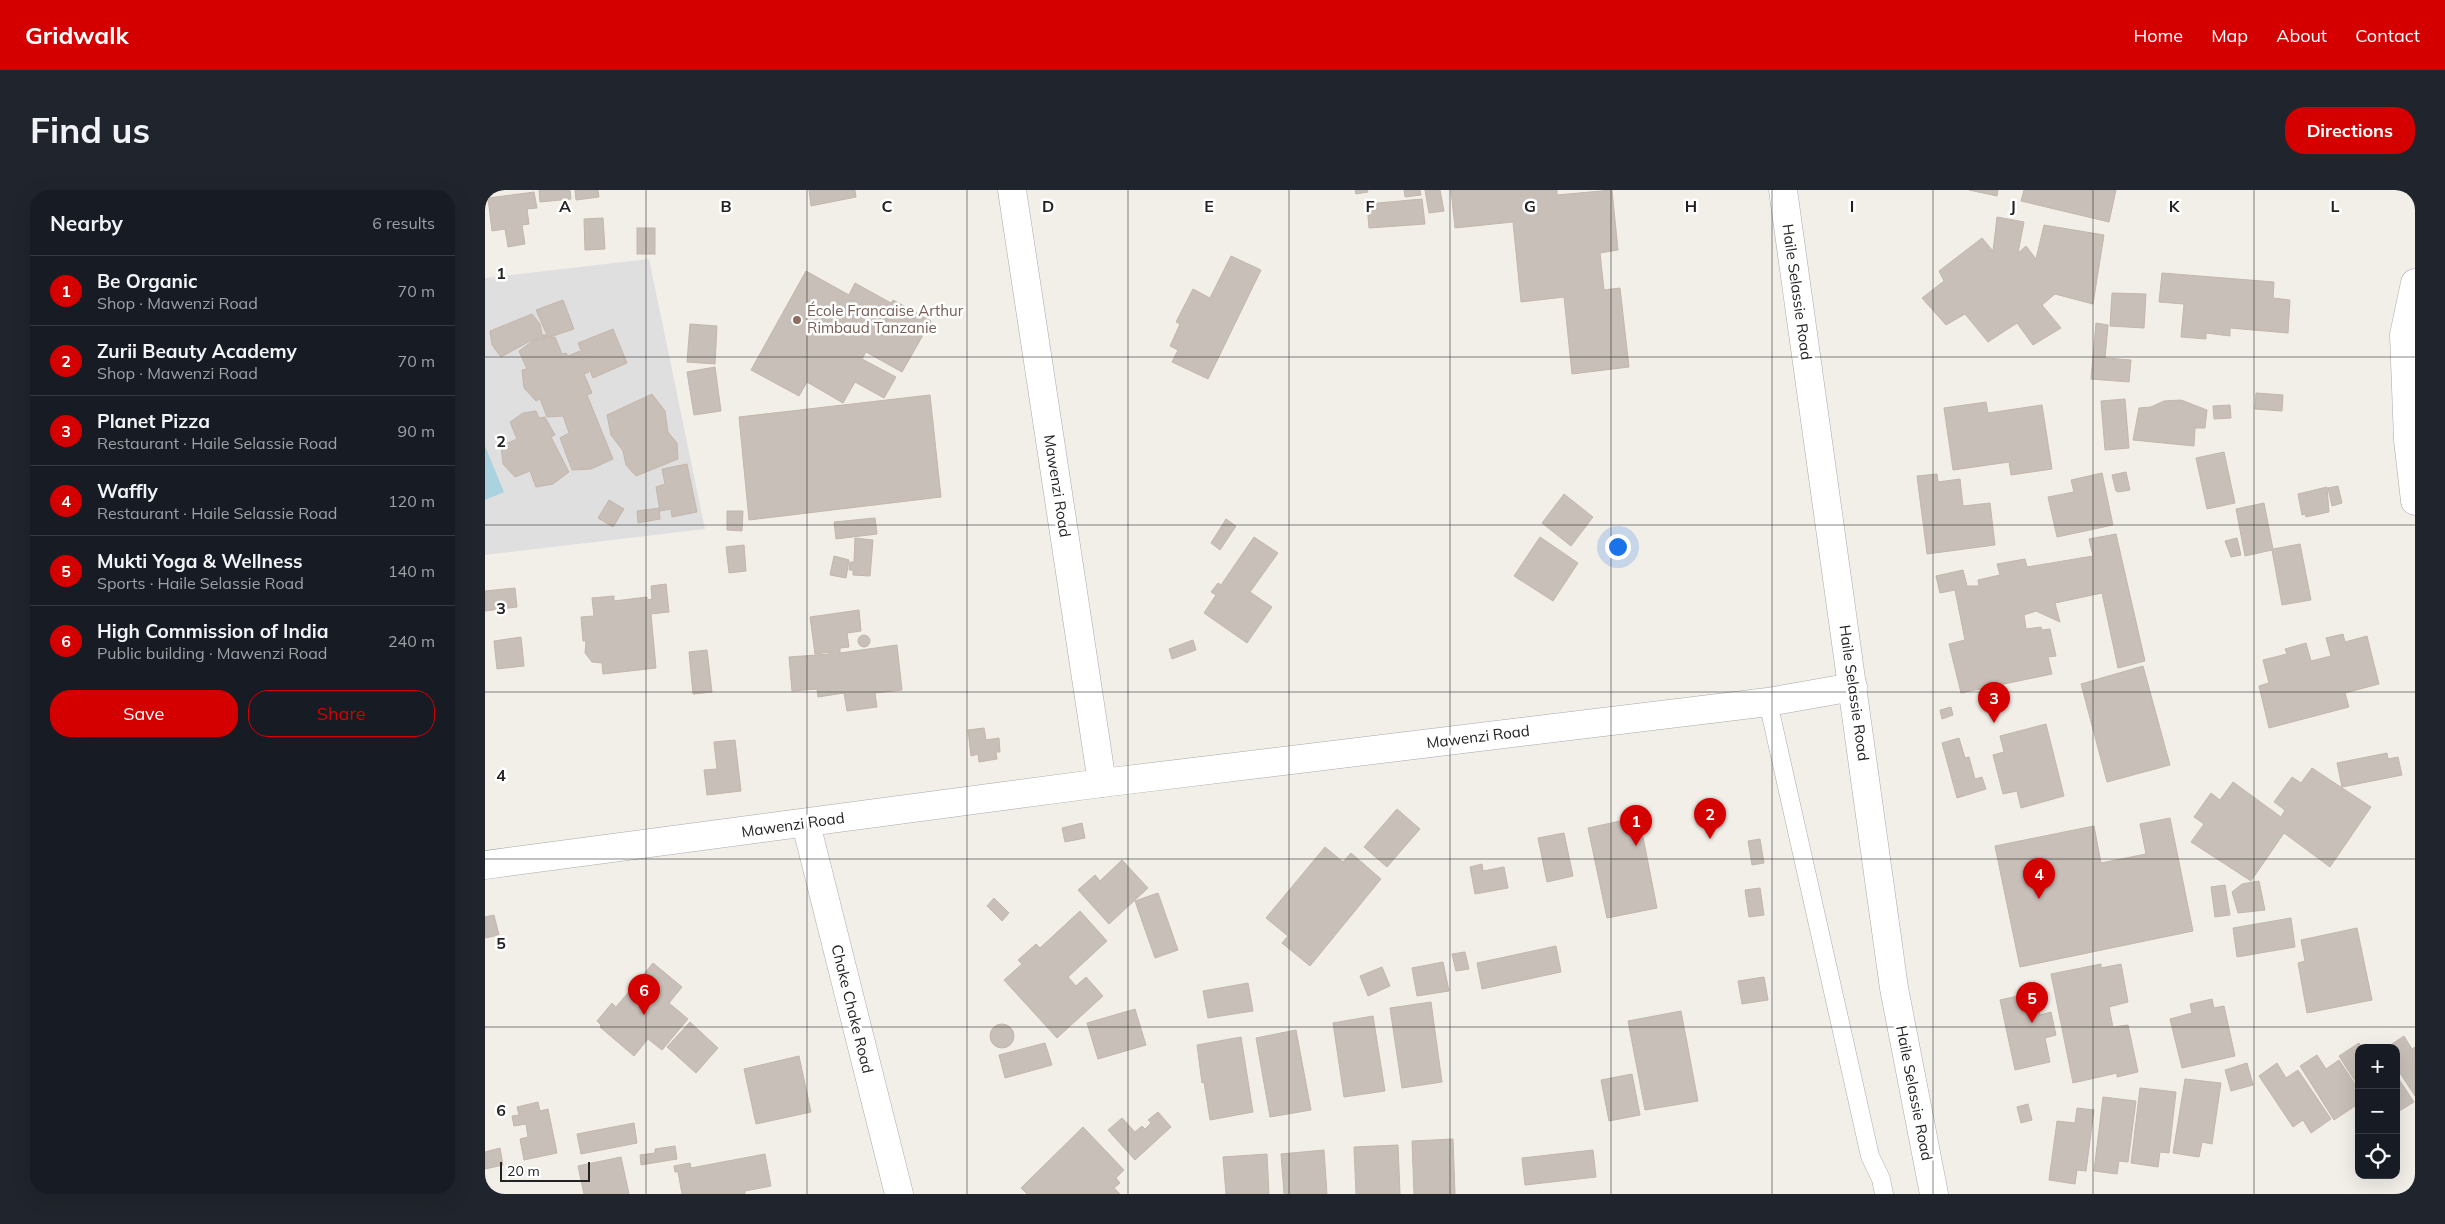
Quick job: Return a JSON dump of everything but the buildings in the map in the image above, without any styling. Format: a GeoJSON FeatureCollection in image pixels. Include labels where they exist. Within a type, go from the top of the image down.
{"type":"FeatureCollection","features":[{"type":"Feature","properties":{"kind":"street","name":"Mawenzi Road"},"geometry":{"type":"LineString","coordinates":[[1012,190],[1102,783]]}},
{"type":"Feature","properties":{"kind":"street","name":"Haile Selassie Road"},"geometry":{"type":"LineString","coordinates":[[1783,190],[1894,988],[1934,1194]]}},
{"type":"Feature","properties":{"kind":"street"},"geometry":{"type":"LineString","coordinates":[[2415,283],[2404,334],[2408,440],[2415,501]]}},
{"type":"Feature","properties":{"kind":"street","name":"Mawenzi Road"},"geometry":{"type":"LineString","coordinates":[[485,865],[806,824],[1102,783],[1767,702],[1853,687]]}},
{"type":"Feature","properties":{"kind":"street","name":"Chake Chake Road"},"geometry":{"type":"LineString","coordinates":[[806,824],[899,1194]]}},
{"type":"Feature","properties":{"kind":"lane"},"geometry":{"type":"LineString","coordinates":[[1767,702],[1871,1156],[1881,1179],[1884,1194]]}},
{"type":"Feature","properties":{"kind":"shaded area"},"geometry":{"type":"Polygon","coordinates":[[[649,259],[705,529],[485,555],[485,278],[649,259]]]}},
{"type":"Feature","properties":{"kind":"water"},"geometry":{"type":"Polygon","coordinates":[[[485,446],[504,492],[485,500],[485,446]]]}},
{"type":"Feature","properties":{"kind":"place","name":"École Francaise Arthur Rimbaud Tanzanie"},"geometry":{"type":"Point","coordinates":[797,320]}},
{"type":"Feature","properties":{"kind":"place","name":"Planet Pizza"},"geometry":{"type":"Point","coordinates":[1994,723]}},
{"type":"Feature","properties":{"kind":"place","name":"Zurii Beauty Academy"},"geometry":{"type":"Point","coordinates":[1710,839]}},
{"type":"Feature","properties":{"kind":"place","name":"Be Organic"},"geometry":{"type":"Point","coordinates":[1636,846]}},
{"type":"Feature","properties":{"kind":"place","name":"Waffly"},"geometry":{"type":"Point","coordinates":[2039,899]}},
{"type":"Feature","properties":{"kind":"place","name":"High Commission of India"},"geometry":{"type":"Point","coordinates":[644,1015]}},
{"type":"Feature","properties":{"kind":"place","name":"Mukti Yoga & Wellness"},"geometry":{"type":"Point","coordinates":[2032,1023]}}]}
